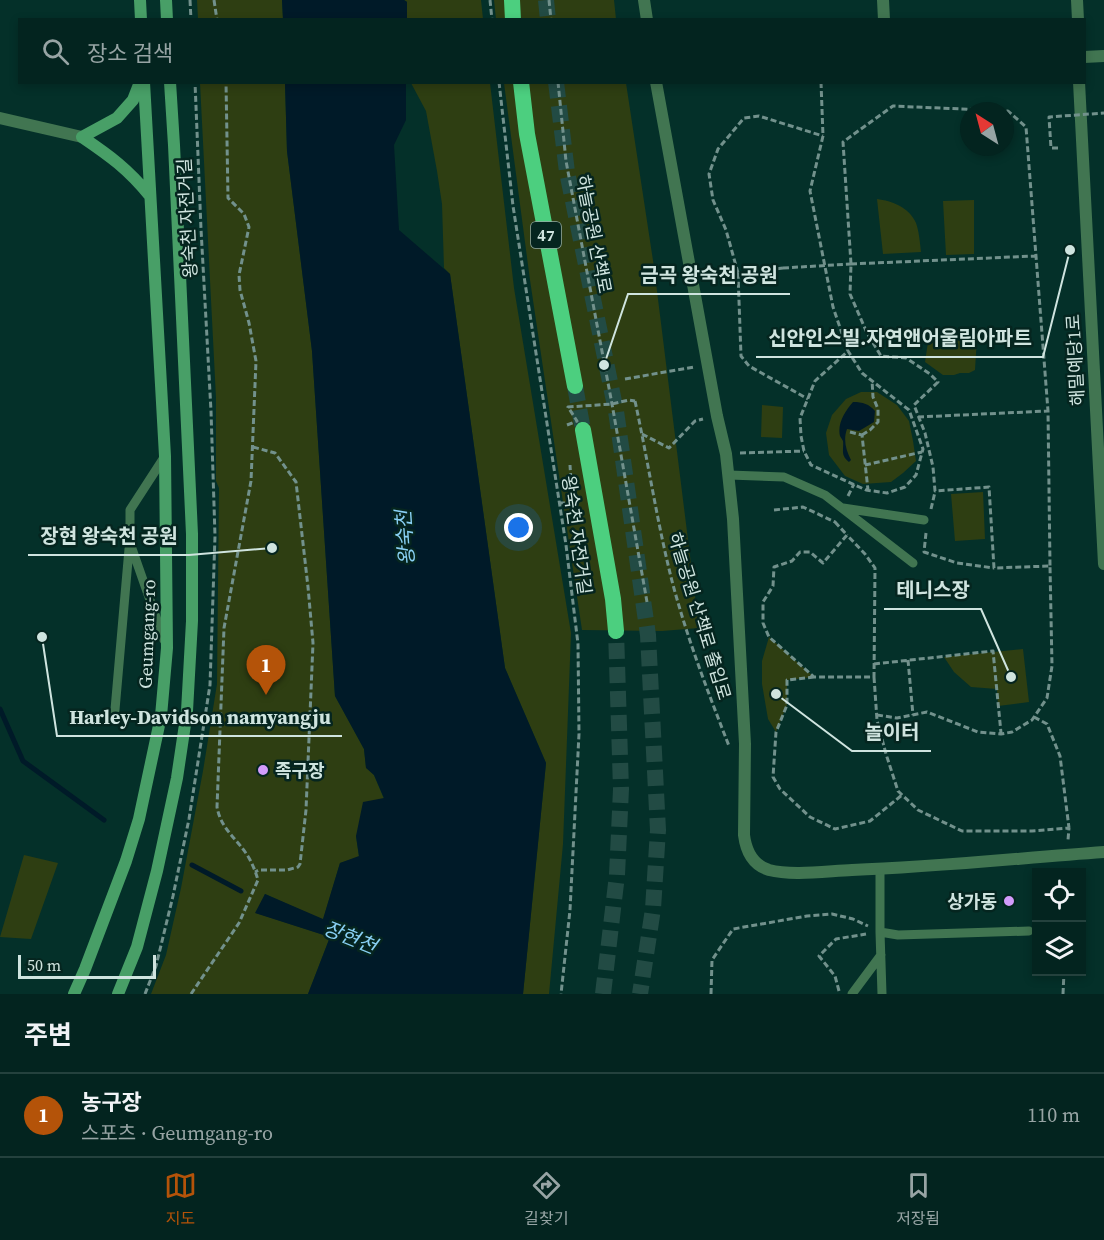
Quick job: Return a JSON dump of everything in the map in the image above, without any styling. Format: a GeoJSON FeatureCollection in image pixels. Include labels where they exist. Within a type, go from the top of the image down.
{"type":"FeatureCollection","features":[{"type":"Feature","properties":{"kind":"highway"},"geometry":{"type":"LineString","coordinates":[[512,0],[513,18]]}},
{"type":"Feature","properties":{"kind":"highway","name":"47"},"geometry":{"type":"LineString","coordinates":[[520,84],[527,134],[575,386]]}},
{"type":"Feature","properties":{"kind":"highway"},"geometry":{"type":"LineString","coordinates":[[575,427],[613,599],[616,631]]}},
{"type":"Feature","properties":{"kind":"main road"},"geometry":{"type":"LineString","coordinates":[[140,0],[141,18]]}},
{"type":"Feature","properties":{"kind":"main road"},"geometry":{"type":"LineString","coordinates":[[166,0],[167,18]]}},
{"type":"Feature","properties":{"kind":"main road"},"geometry":{"type":"LineString","coordinates":[[141,84],[133,100],[117,118],[82,137],[134,176],[150,196]]}},
{"type":"Feature","properties":{"kind":"main road","name":"Geumgang-ro"},"geometry":{"type":"LineString","coordinates":[[74,994],[140,819],[161,716],[167,648],[165,456],[142,84]]}},
{"type":"Feature","properties":{"kind":"main road"},"geometry":{"type":"LineString","coordinates":[[118,994],[137,947],[158,871],[188,711],[192,621],[192,534],[170,84]]}},
{"type":"Feature","properties":{"kind":"street"},"geometry":{"type":"LineString","coordinates":[[644,0],[647,18]]}},
{"type":"Feature","properties":{"kind":"street"},"geometry":{"type":"LineString","coordinates":[[883,0],[884,18]]}},
{"type":"Feature","properties":{"kind":"street"},"geometry":{"type":"LineString","coordinates":[[1077,0],[1078,18]]}},
{"type":"Feature","properties":{"kind":"street"},"geometry":{"type":"LineString","coordinates":[[1086,57],[1104,57]]}},
{"type":"Feature","properties":{"kind":"street"},"geometry":{"type":"LineString","coordinates":[[656,84],[729,475],[743,696],[745,848],[759,865],[768,870],[789,873],[880,869],[1104,852]]}},
{"type":"Feature","properties":{"kind":"street","name":"해밀예당1로"},"geometry":{"type":"LineString","coordinates":[[1079,84],[1101,437],[1104,564]]}},
{"type":"Feature","properties":{"kind":"street"},"geometry":{"type":"LineString","coordinates":[[0,118],[82,137]]}},
{"type":"Feature","properties":{"kind":"lane"},"geometry":{"type":"LineString","coordinates":[[114,721],[130,543],[130,510],[165,456]]}},
{"type":"Feature","properties":{"kind":"lane"},"geometry":{"type":"LineString","coordinates":[[729,475],[784,477],[825,495],[913,563]]}},
{"type":"Feature","properties":{"kind":"lane"},"geometry":{"type":"LineString","coordinates":[[841,508],[925,523]]}},
{"type":"Feature","properties":{"kind":"lane"},"geometry":{"type":"LineString","coordinates":[[130,543],[167,648]]}},
{"type":"Feature","properties":{"kind":"lane"},"geometry":{"type":"LineString","coordinates":[[880,869],[882,994]]}},
{"type":"Feature","properties":{"kind":"lane"},"geometry":{"type":"LineString","coordinates":[[880,932],[898,936],[1029,931]]}},
{"type":"Feature","properties":{"kind":"lane"},"geometry":{"type":"LineString","coordinates":[[852,994],[881,955]]}},
{"type":"Feature","properties":{"kind":"path"},"geometry":{"type":"LineString","coordinates":[[190,0],[191,18]]}},
{"type":"Feature","properties":{"kind":"path"},"geometry":{"type":"LineString","coordinates":[[214,0],[217,18]]}},
{"type":"Feature","properties":{"kind":"path"},"geometry":{"type":"LineString","coordinates":[[490,0],[492,18]]}},
{"type":"Feature","properties":{"kind":"path"},"geometry":{"type":"LineString","coordinates":[[549,0],[551,18]]}},
{"type":"Feature","properties":{"kind":"path","name":"왕숙천 자전거길"},"geometry":{"type":"LineString","coordinates":[[145,994],[156,966],[173,896],[189,819],[210,685],[215,536],[212,420],[195,84]]}},
{"type":"Feature","properties":{"kind":"path"},"geometry":{"type":"LineString","coordinates":[[191,994],[239,923],[258,880],[249,857],[223,825],[217,807],[224,628],[251,481],[256,361],[240,290],[239,275],[249,227],[244,214],[228,198],[226,84]]}},
{"type":"Feature","properties":{"kind":"path","name":"왕숙천 자전거길"},"geometry":{"type":"LineString","coordinates":[[499,84],[513,206],[579,644],[579,734],[570,910],[561,994]]}},
{"type":"Feature","properties":{"kind":"path","name":"하늘공원 산책로"},"geometry":{"type":"LineString","coordinates":[[558,84],[566,161],[612,404],[646,602]]}},
{"type":"Feature","properties":{"kind":"path"},"geometry":{"type":"LineString","coordinates":[[821,84],[823,136],[810,190],[833,307],[848,351],[862,373],[909,410],[922,452],[916,476],[905,487],[887,493],[868,490],[812,465],[804,451],[800,418],[815,381],[848,351]]}},
{"type":"Feature","properties":{"kind":"path"},"geometry":{"type":"LineString","coordinates":[[877,715],[897,718],[927,712],[978,732],[1001,734],[1012,732],[1032,720],[1047,698],[1052,666],[1048,411],[1026,127],[1008,111],[893,106],[843,142],[851,264],[850,294],[867,333],[881,356],[906,357],[938,382],[914,405],[925,433],[933,467],[935,491],[931,509]]}},
{"type":"Feature","properties":{"kind":"path"},"geometry":{"type":"LineString","coordinates":[[1058,148],[1051,148],[1049,117],[1104,112]]}},
{"type":"Feature","properties":{"kind":"path"},"geometry":{"type":"LineString","coordinates":[[808,399],[749,366],[741,356],[738,273],[726,230],[713,200],[709,174],[718,149],[744,118],[759,116],[823,136]]}},
{"type":"Feature","properties":{"kind":"path"},"geometry":{"type":"LineString","coordinates":[[738,273],[851,264],[1036,256]]}},
{"type":"Feature","properties":{"kind":"path"},"geometry":{"type":"LineString","coordinates":[[625,379],[708,365]]}},
{"type":"Feature","properties":{"kind":"path"},"geometry":{"type":"LineString","coordinates":[[850,432],[862,435],[878,422],[878,409],[873,397],[872,380]]}},
{"type":"Feature","properties":{"kind":"path","name":"하늘공원 산책로 출입로"},"geometry":{"type":"LineString","coordinates":[[612,404],[635,401],[659,528],[673,584],[690,641],[725,735]]}},
{"type":"Feature","properties":{"kind":"path"},"geometry":{"type":"LineString","coordinates":[[575,427],[577,421],[568,407],[612,404]]}},
{"type":"Feature","properties":{"kind":"path"},"geometry":{"type":"LineString","coordinates":[[918,417],[1048,411]]}},
{"type":"Feature","properties":{"kind":"path"},"geometry":{"type":"LineString","coordinates":[[642,434],[669,448],[695,421]]}},
{"type":"Feature","properties":{"kind":"path"},"geometry":{"type":"LineString","coordinates":[[862,435],[868,490]]}},
{"type":"Feature","properties":{"kind":"path"},"geometry":{"type":"LineString","coordinates":[[253,447],[275,453],[296,482],[313,644],[306,810],[298,867],[255,872]]}},
{"type":"Feature","properties":{"kind":"path"},"geometry":{"type":"LineString","coordinates":[[726,454],[804,451]]}},
{"type":"Feature","properties":{"kind":"path"},"geometry":{"type":"LineString","coordinates":[[865,465],[922,452]]}},
{"type":"Feature","properties":{"kind":"path"},"geometry":{"type":"LineString","coordinates":[[935,491],[989,487],[994,568]]}},
{"type":"Feature","properties":{"kind":"path"},"geometry":{"type":"LineString","coordinates":[[559,503],[571,503],[572,497]]}},
{"type":"Feature","properties":{"kind":"path"},"geometry":{"type":"LineString","coordinates":[[835,522],[875,568],[874,677],[877,715],[898,792],[918,810],[962,831],[1032,831],[1070,828]]}},
{"type":"Feature","properties":{"kind":"path"},"geometry":{"type":"LineString","coordinates":[[925,523],[924,552],[957,562],[994,568],[1050,566]]}},
{"type":"Feature","properties":{"kind":"path"},"geometry":{"type":"LineString","coordinates":[[814,677],[769,637],[763,623],[763,602],[773,586],[774,567],[792,561],[800,552],[810,552],[822,563],[847,535]]}},
{"type":"Feature","properties":{"kind":"path"},"geometry":{"type":"LineString","coordinates":[[874,664],[993,651],[1001,734]]}},
{"type":"Feature","properties":{"kind":"path"},"geometry":{"type":"LineString","coordinates":[[908,660],[913,715]]}},
{"type":"Feature","properties":{"kind":"path"},"geometry":{"type":"LineString","coordinates":[[874,677],[814,677],[787,680],[787,705],[776,732],[773,777],[780,789],[810,817],[835,829],[870,821],[902,795]]}},
{"type":"Feature","properties":{"kind":"path"},"geometry":{"type":"LineString","coordinates":[[1034,717],[1047,724],[1060,756],[1070,828],[1067,854]]}},
{"type":"Feature","properties":{"kind":"path"},"geometry":{"type":"LineString","coordinates":[[711,994],[712,960],[732,929],[832,914],[853,919],[880,932]]}},
{"type":"Feature","properties":{"kind":"path"},"geometry":{"type":"LineString","coordinates":[[839,994],[835,976],[819,956],[836,939],[880,932]]}},
{"type":"Feature","properties":{"kind":"path"},"geometry":{"type":"LineString","coordinates":[[1063,994],[1064,976]]}},
{"type":"Feature","properties":{"kind":"green space"},"geometry":{"type":"Polygon","coordinates":[[[197,0],[282,0],[283,18],[198,18],[197,0]]]}},
{"type":"Feature","properties":{"kind":"green space"},"geometry":{"type":"Polygon","coordinates":[[[404,0],[481,0],[483,18],[407,18],[407,2],[404,0]]]}},
{"type":"Feature","properties":{"kind":"green space"},"geometry":{"type":"Polygon","coordinates":[[[494,0],[614,0],[616,18],[496,18],[494,0]]]}},
{"type":"Feature","properties":{"kind":"green space"},"geometry":{"type":"Polygon","coordinates":[[[200,84],[285,84],[287,151],[312,351],[335,696],[364,749],[366,767],[374,775],[384,799],[356,836],[359,857],[340,863],[323,920],[265,894],[256,913],[330,937],[308,994],[151,994],[166,955],[181,888],[217,684],[219,488],[216,481],[216,398],[200,84]]]}},
{"type":"Feature","properties":{"kind":"green space"},"geometry":{"type":"Polygon","coordinates":[[[412,84],[490,84],[514,288],[571,633],[563,844],[549,994],[523,994],[546,763],[505,668],[450,274],[444,268],[442,204],[426,111],[412,84]]]}},
{"type":"Feature","properties":{"kind":"green space"},"geometry":{"type":"Polygon","coordinates":[[[504,84],[626,84],[654,267],[699,628],[662,631],[582,630],[530,280],[504,84]]]}},
{"type":"Feature","properties":{"kind":"green space"},"geometry":{"type":"Polygon","coordinates":[[[877,199],[894,203],[913,217],[917,226],[921,252],[883,254],[877,199]]]}},
{"type":"Feature","properties":{"kind":"green space"},"geometry":{"type":"Polygon","coordinates":[[[974,200],[974,254],[946,255],[943,201],[974,200]]]}},
{"type":"Feature","properties":{"kind":"green space"},"geometry":{"type":"Polygon","coordinates":[[[977,337],[975,370],[969,373],[943,375],[925,362],[928,342],[977,337]]]}},
{"type":"Feature","properties":{"kind":"green space"},"geometry":{"type":"Polygon","coordinates":[[[861,392],[877,392],[897,405],[909,421],[916,461],[891,482],[863,484],[845,476],[829,455],[826,433],[832,415],[846,399],[861,392]]]}},
{"type":"Feature","properties":{"kind":"green space"},"geometry":{"type":"Polygon","coordinates":[[[762,405],[783,407],[782,438],[761,437],[762,405]]]}},
{"type":"Feature","properties":{"kind":"green space"},"geometry":{"type":"Polygon","coordinates":[[[983,492],[985,539],[955,541],[951,494],[983,492]]]}},
{"type":"Feature","properties":{"kind":"green space"},"geometry":{"type":"Polygon","coordinates":[[[769,637],[814,677],[787,680],[787,705],[776,732],[768,719],[762,684],[762,661],[769,637]]]}},
{"type":"Feature","properties":{"kind":"green space"},"geometry":{"type":"Polygon","coordinates":[[[1023,649],[1029,702],[998,706],[997,689],[971,687],[954,672],[944,657],[1023,649]]]}},
{"type":"Feature","properties":{"kind":"green space"},"geometry":{"type":"Polygon","coordinates":[[[24,855],[58,863],[31,939],[0,937],[24,855]]]}},
{"type":"Feature","properties":{"kind":"water"},"geometry":{"type":"Polygon","coordinates":[[[282,0],[404,0],[407,2],[407,18],[283,18],[282,0]]]}},
{"type":"Feature","properties":{"kind":"water","name":"왕숙천"},"geometry":{"type":"Polygon","coordinates":[[[285,84],[406,84],[406,120],[394,145],[399,230],[450,274],[505,668],[546,763],[523,994],[308,994],[330,937],[255,913],[265,894],[323,919],[340,863],[359,856],[356,836],[363,802],[384,798],[374,775],[366,768],[364,749],[335,696],[312,351],[287,151],[285,84]]]}},
{"type":"Feature","properties":{"kind":"water"},"geometry":{"type":"Polygon","coordinates":[[[853,402],[866,404],[875,411],[874,422],[859,431],[847,429],[845,441],[851,460],[849,462],[843,455],[843,441],[839,431],[841,422],[853,402]]]}},
{"type":"Feature","properties":{"kind":"waterway","name":"장현천"},"geometry":{"type":"LineString","coordinates":[[0,709],[23,761],[104,820]]}},
{"type":"Feature","properties":{"kind":"waterway","name":"장현천"},"geometry":{"type":"LineString","coordinates":[[192,865],[241,891]]}},
{"type":"Feature","properties":{"kind":"tunnel"},"geometry":{"type":"LineString","coordinates":[[546,0],[548,18]]}},
{"type":"Feature","properties":{"kind":"tunnel"},"geometry":{"type":"LineString","coordinates":[[556,84],[567,172],[616,411],[648,635],[658,830],[653,909],[640,994]]}},
{"type":"Feature","properties":{"kind":"tunnel"},"geometry":{"type":"LineString","coordinates":[[575,386],[583,430]]}},
{"type":"Feature","properties":{"kind":"tunnel"},"geometry":{"type":"LineString","coordinates":[[603,994],[617,875],[621,789],[616,631]]}},
{"type":"Feature","properties":{"kind":"place","name":"신안인스빌.자연앤어울림아파트"},"geometry":{"type":"Point","coordinates":[1070,250]}},
{"type":"Feature","properties":{"kind":"place","name":"금곡 왕숙천 공원"},"geometry":{"type":"Point","coordinates":[604,365]}},
{"type":"Feature","properties":{"kind":"place","name":"장현 왕숙천 공원"},"geometry":{"type":"Point","coordinates":[272,548]}},
{"type":"Feature","properties":{"kind":"place","name":"Harley-Davidson namyangju"},"geometry":{"type":"Point","coordinates":[42,637]}},
{"type":"Feature","properties":{"kind":"place","name":"테니스장"},"geometry":{"type":"Point","coordinates":[1011,677]}},
{"type":"Feature","properties":{"kind":"place","name":"놀이터"},"geometry":{"type":"Point","coordinates":[776,694]}},
{"type":"Feature","properties":{"kind":"place","name":"농구장"},"geometry":{"type":"Point","coordinates":[266,695]}},
{"type":"Feature","properties":{"kind":"place","name":"족구장"},"geometry":{"type":"Point","coordinates":[263,770]}},
{"type":"Feature","properties":{"kind":"place","name":"상가동"},"geometry":{"type":"Point","coordinates":[1009,901]}}]}
